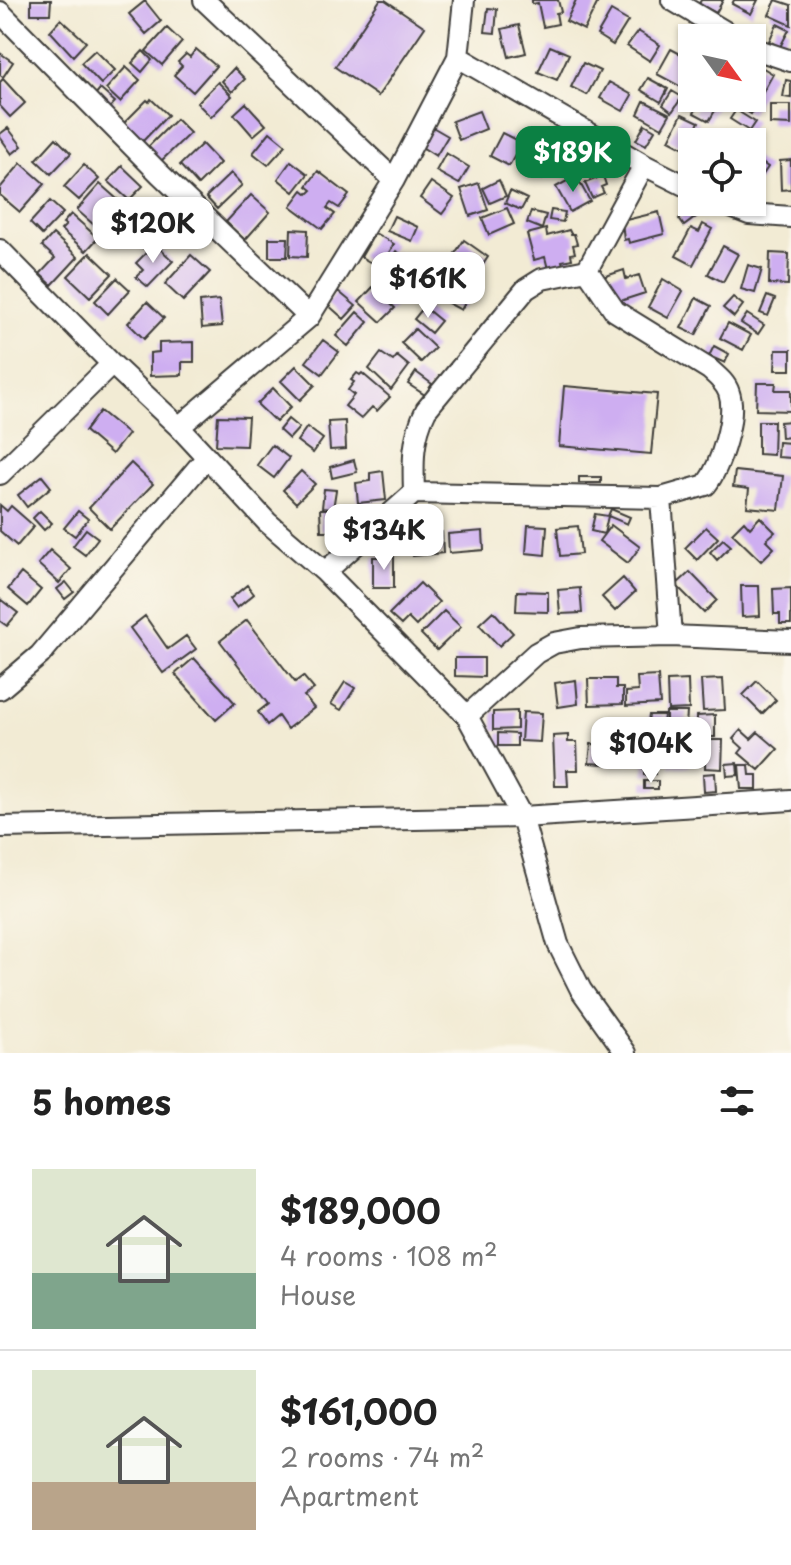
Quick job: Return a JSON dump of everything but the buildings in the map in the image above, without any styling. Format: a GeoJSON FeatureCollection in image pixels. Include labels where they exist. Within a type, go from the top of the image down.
{"type":"FeatureCollection","features":[{"type":"Feature","properties":{"kind":"street"},"geometry":{"type":"LineString","coordinates":[[10,0],[0,13],[159,173],[309,317]]}},
{"type":"Feature","properties":{"kind":"street"},"geometry":{"type":"LineString","coordinates":[[204,0],[394,180]]}},
{"type":"Feature","properties":{"kind":"street"},"geometry":{"type":"LineString","coordinates":[[179,427],[309,317],[394,180],[458,57],[464,0]]}},
{"type":"Feature","properties":{"kind":"street"},"geometry":{"type":"LineString","coordinates":[[672,0],[712,24]]}},
{"type":"Feature","properties":{"kind":"street"},"geometry":{"type":"LineString","coordinates":[[766,53],[791,61]]}},
{"type":"Feature","properties":{"kind":"street"},"geometry":{"type":"LineString","coordinates":[[458,57],[678,182]]}},
{"type":"Feature","properties":{"kind":"street"},"geometry":{"type":"LineString","coordinates":[[587,270],[644,165]]}},
{"type":"Feature","properties":{"kind":"street"},"geometry":{"type":"LineString","coordinates":[[766,215],[791,217]]}},
{"type":"Feature","properties":{"kind":"street"},"geometry":{"type":"LineString","coordinates":[[0,250],[179,427],[267,522],[325,572],[467,716],[522,817],[558,944],[581,990],[626,1053]]}},
{"type":"Feature","properties":{"kind":"street"},"geometry":{"type":"LineString","coordinates":[[414,493],[412,454],[416,431],[426,410],[526,289],[542,279],[587,270]]}},
{"type":"Feature","properties":{"kind":"street"},"geometry":{"type":"LineString","coordinates":[[325,572],[414,493],[661,498],[706,485],[714,474],[732,409],[729,392],[709,369],[615,311],[587,270]]}},
{"type":"Feature","properties":{"kind":"street"},"geometry":{"type":"LineString","coordinates":[[0,474],[112,364]]}},
{"type":"Feature","properties":{"kind":"street"},"geometry":{"type":"LineString","coordinates":[[0,689],[40,655],[207,457]]}},
{"type":"Feature","properties":{"kind":"street"},"geometry":{"type":"LineString","coordinates":[[661,498],[671,636]]}},
{"type":"Feature","properties":{"kind":"street"},"geometry":{"type":"LineString","coordinates":[[467,716],[526,661],[554,643],[581,638],[671,636],[791,641]]}},
{"type":"Feature","properties":{"kind":"street"},"geometry":{"type":"LineString","coordinates":[[0,827],[522,817],[791,800]]}}]}
